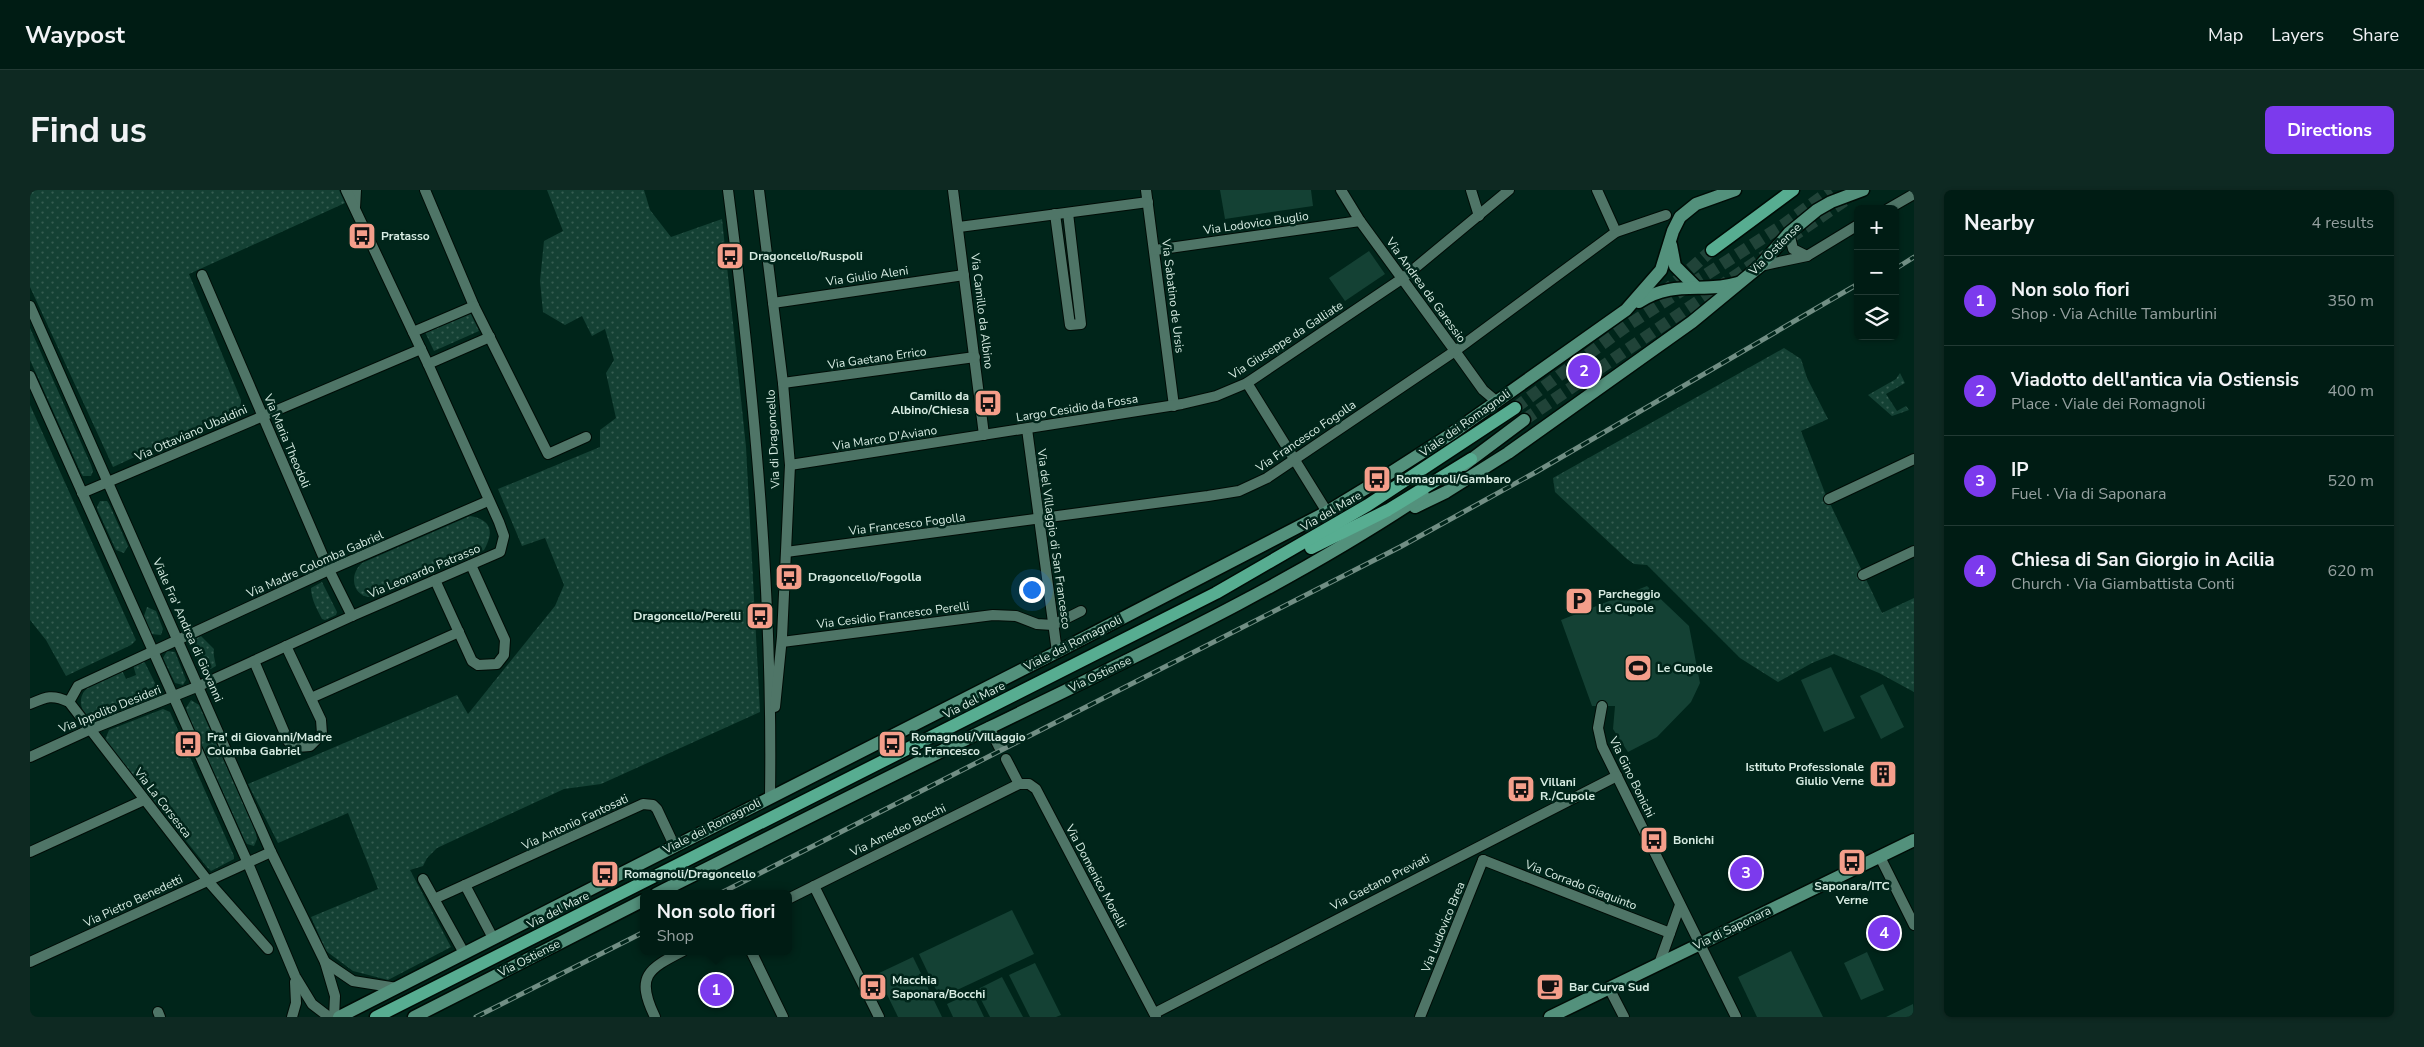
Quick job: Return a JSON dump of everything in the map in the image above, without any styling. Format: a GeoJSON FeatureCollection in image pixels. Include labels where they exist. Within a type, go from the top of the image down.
{"type":"FeatureCollection","features":[{"type":"Feature","properties":{"kind":"main road","name":"Viale dei Romagnoli"},"geometry":{"type":"LineString","coordinates":[[339,1017],[770,796],[1057,652],[1327,512],[1419,456],[1626,310],[1661,270],[1676,224],[1685,211],[1703,200],[1735,190]]}},
{"type":"Feature","properties":{"kind":"main road"},"geometry":{"type":"LineString","coordinates":[[1712,250],[1793,190]]}},
{"type":"Feature","properties":{"kind":"main road","name":"Via Ostiense"},"geometry":{"type":"LineString","coordinates":[[1626,310],[1658,292],[1695,286],[1726,286],[1742,282],[1760,266],[1789,233],[1822,206],[1863,190]]}},
{"type":"Feature","properties":{"kind":"main road"},"geometry":{"type":"LineString","coordinates":[[1671,238],[1674,263],[1695,286]]}},
{"type":"Feature","properties":{"kind":"main road"},"geometry":{"type":"LineString","coordinates":[[1392,516],[1440,496],[1508,453],[1692,322],[1742,282]]}},
{"type":"Feature","properties":{"kind":"main road","name":"Via del Mare"},"geometry":{"type":"LineString","coordinates":[[376,1017],[1216,593],[1368,506],[1514,408]]}},
{"type":"Feature","properties":{"kind":"main road","name":"Via Ostiense"},"geometry":{"type":"LineString","coordinates":[[664,890],[989,727],[1173,639],[1298,572],[1392,516],[1524,420]]}},
{"type":"Feature","properties":{"kind":"main road"},"geometry":{"type":"LineString","coordinates":[[1216,593],[1372,518],[1471,459]]}},
{"type":"Feature","properties":{"kind":"main road","name":"Via di Saponara"},"geometry":{"type":"LineString","coordinates":[[1550,1017],[1914,840]]}},
{"type":"Feature","properties":{"kind":"main road","name":"Via Ostiense"},"geometry":{"type":"LineString","coordinates":[[414,1017],[640,902]]}},
{"type":"Feature","properties":{"kind":"street","name":"Via Leonardo Patrasso"},"geometry":{"type":"LineString","coordinates":[[199,686],[352,616],[500,552],[504,536],[414,332],[346,190]]}},
{"type":"Feature","properties":{"kind":"street","name":"Via Leonardo Patrasso"},"geometry":{"type":"LineString","coordinates":[[356,190],[356,209]]}},
{"type":"Feature","properties":{"kind":"street"},"geometry":{"type":"LineString","coordinates":[[424,190],[474,306],[548,454],[586,437]]}},
{"type":"Feature","properties":{"kind":"street","name":"Via di Dragoncello"},"geometry":{"type":"LineString","coordinates":[[728,190],[758,472],[767,622],[770,796]]}},
{"type":"Feature","properties":{"kind":"street","name":"Via di Dragoncello"},"geometry":{"type":"LineString","coordinates":[[759,190],[783,383],[790,465],[782,642],[770,748]]}},
{"type":"Feature","properties":{"kind":"street","name":"Via Camillo da Albino"},"geometry":{"type":"LineString","coordinates":[[953,190],[984,435]]}},
{"type":"Feature","properties":{"kind":"street","name":"Via Sabatino de Ursis"},"geometry":{"type":"LineString","coordinates":[[1146,190],[1174,406]]}},
{"type":"Feature","properties":{"kind":"street","name":"Via Andrea da Garessio"},"geometry":{"type":"LineString","coordinates":[[1341,190],[1360,220],[1455,351],[1484,390],[1496,401]]}},
{"type":"Feature","properties":{"kind":"street"},"geometry":{"type":"LineString","coordinates":[[1471,190],[1479,216]]}},
{"type":"Feature","properties":{"kind":"street","name":"Via Giuseppe da Galliate"},"geometry":{"type":"LineString","coordinates":[[1174,406],[1216,396],[1247,383],[1403,278],[1509,190]]}},
{"type":"Feature","properties":{"kind":"street"},"geometry":{"type":"LineString","coordinates":[[1597,190],[1616,232]]}},
{"type":"Feature","properties":{"kind":"street"},"geometry":{"type":"LineString","coordinates":[[1895,205],[1914,194]]}},
{"type":"Feature","properties":{"kind":"street"},"geometry":{"type":"LineString","coordinates":[[959,227],[1148,202]]}},
{"type":"Feature","properties":{"kind":"street"},"geometry":{"type":"LineString","coordinates":[[1055,214],[1070,326],[1081,324],[1068,213]]}},
{"type":"Feature","properties":{"kind":"street","name":"Via Francesco Fogolla"},"geometry":{"type":"LineString","coordinates":[[786,552],[1239,491],[1263,480],[1294,461],[1455,351],[1616,232],[1666,215]]}},
{"type":"Feature","properties":{"kind":"street","name":"Via Lodovico Buglio"},"geometry":{"type":"LineString","coordinates":[[1155,250],[1360,220]]}},
{"type":"Feature","properties":{"kind":"street"},"geometry":{"type":"LineString","coordinates":[[1760,266],[1807,256],[1854,227]]}},
{"type":"Feature","properties":{"kind":"street"},"geometry":{"type":"LineString","coordinates":[[1789,233],[1793,249],[1807,256]]}},
{"type":"Feature","properties":{"kind":"street","name":"Via Giulio Aleni"},"geometry":{"type":"LineString","coordinates":[[773,303],[964,274]]}},
{"type":"Feature","properties":{"kind":"street","name":"Via Maria Theodoli"},"geometry":{"type":"LineString","coordinates":[[202,275],[329,570],[352,616]]}},
{"type":"Feature","properties":{"kind":"street","name":"Viale Fra' Andrea di Giovanni"},"geometry":{"type":"LineString","coordinates":[[30,306],[271,852],[325,962],[335,996],[334,1017]]}},
{"type":"Feature","properties":{"kind":"street"},"geometry":{"type":"LineString","coordinates":[[414,332],[474,306]]}},
{"type":"Feature","properties":{"kind":"street"},"geometry":{"type":"LineString","coordinates":[[428,364],[490,337]]}},
{"type":"Feature","properties":{"kind":"street","name":"Via Ottaviano Ubaldini"},"geometry":{"type":"LineString","coordinates":[[82,493],[421,349]]}},
{"type":"Feature","properties":{"kind":"street","name":"Via Gaetano Errico"},"geometry":{"type":"LineString","coordinates":[[783,383],[975,357]]}},
{"type":"Feature","properties":{"kind":"street"},"geometry":{"type":"LineString","coordinates":[[30,376],[246,861],[295,976],[312,1004],[329,1017]]}},
{"type":"Feature","properties":{"kind":"street"},"geometry":{"type":"LineString","coordinates":[[1247,383],[1327,512]]}},
{"type":"Feature","properties":{"kind":"street","name":"Largo Cesidio da Fossa"},"geometry":{"type":"LineString","coordinates":[[984,435],[1174,406]]}},
{"type":"Feature","properties":{"kind":"street","name":"Via del Villaggio di San Francesco"},"geometry":{"type":"LineString","coordinates":[[1027,429],[1057,652]]}},
{"type":"Feature","properties":{"kind":"street","name":"Via Marco D'Aviano"},"geometry":{"type":"LineString","coordinates":[[790,465],[984,435]]}},
{"type":"Feature","properties":{"kind":"street"},"geometry":{"type":"LineString","coordinates":[[1829,499],[1914,459]]}},
{"type":"Feature","properties":{"kind":"street","name":"Via Madre Colomba Gabriel"},"geometry":{"type":"LineString","coordinates":[[69,702],[78,686],[179,641],[329,570],[488,501]]}},
{"type":"Feature","properties":{"kind":"street"},"geometry":{"type":"LineString","coordinates":[[1863,575],[1914,550]]}},
{"type":"Feature","properties":{"kind":"street"},"geometry":{"type":"LineString","coordinates":[[435,580],[472,661],[478,665],[491,666],[502,660],[505,640],[470,565]]}},
{"type":"Feature","properties":{"kind":"street"},"geometry":{"type":"LineString","coordinates":[[1053,625],[1081,611]]}},
{"type":"Feature","properties":{"kind":"street","name":"Via Cesidio Francesco Perelli"},"geometry":{"type":"LineString","coordinates":[[782,642],[993,615],[1009,615],[1037,624],[1053,625]]}},
{"type":"Feature","properties":{"kind":"street"},"geometry":{"type":"LineString","coordinates":[[311,698],[459,632]]}},
{"type":"Feature","properties":{"kind":"street"},"geometry":{"type":"LineString","coordinates":[[254,661],[288,741],[297,747],[310,746],[322,734],[321,720],[286,646]]}},
{"type":"Feature","properties":{"kind":"street","name":"Via Ippolito Desideri"},"geometry":{"type":"LineString","coordinates":[[30,757],[89,730],[199,686]]}},
{"type":"Feature","properties":{"kind":"street"},"geometry":{"type":"LineString","coordinates":[[30,704],[45,698],[58,696],[69,702]]}},
{"type":"Feature","properties":{"kind":"street","name":"Via La Corsesca"},"geometry":{"type":"LineString","coordinates":[[69,702],[208,881],[268,949]]}},
{"type":"Feature","properties":{"kind":"street","name":"Via Gino Bonichi"},"geometry":{"type":"LineString","coordinates":[[1602,706],[1598,724],[1598,736],[1736,1017]]}},
{"type":"Feature","properties":{"kind":"street"},"geometry":{"type":"LineString","coordinates":[[989,727],[999,747]]}},
{"type":"Feature","properties":{"kind":"street"},"geometry":{"type":"LineString","coordinates":[[1006,759],[1019,784]]}},
{"type":"Feature","properties":{"kind":"street","name":"Via Gaetano Previati"},"geometry":{"type":"LineString","coordinates":[[1156,1015],[1476,847],[1618,776]]}},
{"type":"Feature","properties":{"kind":"street","name":"Via Amedeo Bocchi"},"geometry":{"type":"LineString","coordinates":[[792,897],[1019,784]]}},
{"type":"Feature","properties":{"kind":"street","name":"Via Domenico Morelli"},"geometry":{"type":"LineString","coordinates":[[1019,784],[1029,784],[1036,789],[1156,1015]]}},
{"type":"Feature","properties":{"kind":"street"},"geometry":{"type":"LineString","coordinates":[[30,852],[144,800]]}},
{"type":"Feature","properties":{"kind":"street","name":"Via Antonio Fantosati"},"geometry":{"type":"LineString","coordinates":[[434,900],[646,804],[657,809],[674,846]]}},
{"type":"Feature","properties":{"kind":"street"},"geometry":{"type":"LineString","coordinates":[[1476,847],[1483,860]]}},
{"type":"Feature","properties":{"kind":"street","name":"Via Pietro Benedetti"},"geometry":{"type":"LineString","coordinates":[[30,962],[208,881],[246,861],[271,852]]}},
{"type":"Feature","properties":{"kind":"street"},"geometry":{"type":"LineString","coordinates":[[1880,857],[1914,925]]}},
{"type":"Feature","properties":{"kind":"street","name":"Via Corrado Giaquinto"},"geometry":{"type":"LineString","coordinates":[[1483,860],[1670,933]]}},
{"type":"Feature","properties":{"kind":"street","name":"Via Ludovico Brea"},"geometry":{"type":"LineString","coordinates":[[1420,1017],[1483,860]]}},
{"type":"Feature","properties":{"kind":"street"},"geometry":{"type":"LineString","coordinates":[[423,879],[464,953]]}},
{"type":"Feature","properties":{"kind":"street"},"geometry":{"type":"LineString","coordinates":[[465,885],[493,938]]}},
{"type":"Feature","properties":{"kind":"street"},"geometry":{"type":"LineString","coordinates":[[814,886],[880,1017]]}},
{"type":"Feature","properties":{"kind":"street"},"geometry":{"type":"LineString","coordinates":[[1659,964],[1680,905]]}},
{"type":"Feature","properties":{"kind":"street"},"geometry":{"type":"LineString","coordinates":[[655,1017],[646,995],[646,978],[654,967],[676,955]]}},
{"type":"Feature","properties":{"kind":"street"},"geometry":{"type":"LineString","coordinates":[[753,955],[783,1017]]}},
{"type":"Feature","properties":{"kind":"street","name":"Viale Fra' Andrea di Giovanni"},"geometry":{"type":"LineString","coordinates":[[325,962],[342,976],[353,981],[374,986],[398,988]]}},
{"type":"Feature","properties":{"kind":"street"},"geometry":{"type":"LineString","coordinates":[[292,1017],[296,1003],[295,976]]}},
{"type":"Feature","properties":{"kind":"street"},"geometry":{"type":"LineString","coordinates":[[1609,988],[1624,1017]]}},
{"type":"Feature","properties":{"kind":"green space"},"geometry":{"type":"Polygon","coordinates":[[[30,190],[339,190],[345,203],[189,274],[241,400],[241,408],[113,467],[30,287],[30,190]]]}},
{"type":"Feature","properties":{"kind":"green space"},"geometry":{"type":"Polygon","coordinates":[[[547,190],[644,190],[650,210],[671,237],[722,219],[746,447],[760,712],[601,784],[564,789],[437,848],[427,858],[423,866],[410,870],[451,947],[388,980],[353,971],[326,951],[311,917],[378,889],[348,813],[278,843],[248,784],[457,695],[468,714],[555,606],[564,585],[545,538],[522,546],[498,489],[600,447],[600,430],[616,418],[606,373],[614,360],[605,329],[592,336],[582,316],[565,325],[543,312],[540,281],[544,241],[563,231],[547,190]]]}},
{"type":"Feature","properties":{"kind":"green space"},"geometry":{"type":"Polygon","coordinates":[[[1220,190],[1311,190],[1313,206],[1225,219],[1220,190]]]}},
{"type":"Feature","properties":{"kind":"green space"},"geometry":{"type":"Polygon","coordinates":[[[1369,251],[1385,274],[1345,301],[1329,278],[1369,251]]]}},
{"type":"Feature","properties":{"kind":"green space"},"geometry":{"type":"Polygon","coordinates":[[[470,312],[479,331],[434,351],[425,332],[470,312]]]}},
{"type":"Feature","properties":{"kind":"green space"},"geometry":{"type":"Polygon","coordinates":[[[30,328],[91,465],[93,471],[91,476],[83,476],[81,473],[30,360],[30,328]]]}},
{"type":"Feature","properties":{"kind":"green space"},"geometry":{"type":"Polygon","coordinates":[[[1784,348],[1801,359],[1807,378],[1828,419],[1801,431],[1825,493],[1882,613],[1914,598],[1914,692],[1879,673],[1834,654],[1812,663],[1778,682],[1740,658],[1647,565],[1634,564],[1627,559],[1555,492],[1553,478],[1784,348]]]}},
{"type":"Feature","properties":{"kind":"green space"},"geometry":{"type":"Polygon","coordinates":[[[1900,373],[1905,383],[1886,394],[1897,411],[1906,406],[1909,410],[1892,416],[1868,395],[1896,379],[1900,373]]]}},
{"type":"Feature","properties":{"kind":"green space"},"geometry":{"type":"Polygon","coordinates":[[[30,405],[136,640],[131,645],[66,676],[46,640],[30,620],[30,405]]]}},
{"type":"Feature","properties":{"kind":"green space"},"geometry":{"type":"Polygon","coordinates":[[[100,501],[107,501],[109,504],[128,546],[124,553],[116,550],[98,511],[97,507],[100,501]]]}},
{"type":"Feature","properties":{"kind":"green space"},"geometry":{"type":"Polygon","coordinates":[[[470,516],[483,520],[489,528],[489,538],[484,550],[375,597],[362,595],[358,591],[354,580],[357,568],[362,563],[470,516]]]}},
{"type":"Feature","properties":{"kind":"green space"},"geometry":{"type":"Polygon","coordinates":[[[322,582],[337,612],[336,615],[325,620],[322,619],[318,611],[311,592],[311,588],[322,582]]]}},
{"type":"Feature","properties":{"kind":"green space","name":"Le Cupole"},"geometry":{"type":"Polygon","coordinates":[[[1647,586],[1689,626],[1700,683],[1691,702],[1657,737],[1628,752],[1613,729],[1615,706],[1592,706],[1561,620],[1647,586]]]}},
{"type":"Feature","properties":{"kind":"green space"},"geometry":{"type":"Polygon","coordinates":[[[147,607],[156,611],[163,629],[161,635],[151,634],[144,616],[147,607]]]}},
{"type":"Feature","properties":{"kind":"green space"},"geometry":{"type":"Polygon","coordinates":[[[201,636],[214,649],[216,666],[204,673],[190,645],[191,641],[201,636]]]}},
{"type":"Feature","properties":{"kind":"green space"},"geometry":{"type":"Polygon","coordinates":[[[167,651],[175,652],[186,680],[183,685],[175,683],[163,658],[167,651]]]}},
{"type":"Feature","properties":{"kind":"green space"},"geometry":{"type":"Polygon","coordinates":[[[144,661],[159,691],[158,694],[92,720],[86,715],[81,704],[84,691],[89,686],[122,670],[126,679],[136,675],[133,665],[144,661]]]}},
{"type":"Feature","properties":{"kind":"green space"},"geometry":{"type":"Polygon","coordinates":[[[1831,667],[1855,718],[1824,732],[1801,680],[1831,667]]]}},
{"type":"Feature","properties":{"kind":"green space"},"geometry":{"type":"Polygon","coordinates":[[[1883,684],[1904,727],[1881,739],[1860,696],[1883,684]]]}},
{"type":"Feature","properties":{"kind":"green space"},"geometry":{"type":"Polygon","coordinates":[[[191,700],[199,705],[255,830],[257,839],[254,846],[247,844],[245,841],[188,715],[186,708],[191,700]]]}},
{"type":"Feature","properties":{"kind":"green space"},"geometry":{"type":"Polygon","coordinates":[[[163,709],[170,712],[234,856],[234,859],[211,871],[105,740],[109,730],[163,709]]]}},
{"type":"Feature","properties":{"kind":"green space"},"geometry":{"type":"Polygon","coordinates":[[[1012,910],[1034,954],[940,998],[919,954],[1012,910]]]}},
{"type":"Feature","properties":{"kind":"green space"},"geometry":{"type":"Polygon","coordinates":[[[1791,951],[1823,1017],[1757,1017],[1738,977],[1791,951]]]}},
{"type":"Feature","properties":{"kind":"green space"},"geometry":{"type":"Polygon","coordinates":[[[1867,952],[1884,990],[1861,1000],[1844,963],[1867,952]]]}},
{"type":"Feature","properties":{"kind":"green space"},"geometry":{"type":"Polygon","coordinates":[[[913,957],[942,1017],[898,1017],[877,974],[913,957]]]}},
{"type":"Feature","properties":{"kind":"green space"},"geometry":{"type":"Polygon","coordinates":[[[1035,963],[1061,1015],[1056,1017],[1030,1017],[1009,975],[1035,963]]]}},
{"type":"Feature","properties":{"kind":"green space"},"geometry":{"type":"Polygon","coordinates":[[[1002,977],[1023,1017],[990,1017],[976,990],[1002,977]]]}},
{"type":"Feature","properties":{"kind":"green space"},"geometry":{"type":"Polygon","coordinates":[[[972,992],[984,1017],[953,1017],[947,1004],[972,992]]]}},
{"type":"Feature","properties":{"kind":"green space"},"geometry":{"type":"Polygon","coordinates":[[[1913,1004],[1914,1017],[1886,1017],[1913,1004]]]}},
{"type":"Feature","properties":{"kind":"tunnel"},"geometry":{"type":"LineString","coordinates":[[1515,408],[1628,325],[1783,225],[1831,190]]}},
{"type":"Feature","properties":{"kind":"tunnel"},"geometry":{"type":"LineString","coordinates":[[1790,238],[1850,197]]}},
{"type":"Feature","properties":{"kind":"tunnel"},"geometry":{"type":"LineString","coordinates":[[1663,293],[1712,250]]}},
{"type":"Feature","properties":{"kind":"tunnel"},"geometry":{"type":"LineString","coordinates":[[1524,420],[1766,255]]}},
{"type":"Feature","properties":{"kind":"railway"},"geometry":{"type":"LineString","coordinates":[[1899,266],[1914,257]]}},
{"type":"Feature","properties":{"kind":"railway"},"geometry":{"type":"LineString","coordinates":[[727,890],[1400,547],[1536,472],[1854,286]]}},
{"type":"Feature","properties":{"kind":"railway"},"geometry":{"type":"LineString","coordinates":[[476,1017],[640,934]]}},
{"type":"Feature","properties":{"kind":"place","name":"Pratasso"},"geometry":{"type":"Point","coordinates":[362,236]}},
{"type":"Feature","properties":{"kind":"place","name":"Dragoncello/Ruspoli"},"geometry":{"type":"Point","coordinates":[730,256]}},
{"type":"Feature","properties":{"kind":"place","name":"Viadotto dell'antica via Ostiensis"},"geometry":{"type":"Point","coordinates":[1584,371]}},
{"type":"Feature","properties":{"kind":"place","name":"Camillo da Albino/Chiesa"},"geometry":{"type":"Point","coordinates":[988,403]}},
{"type":"Feature","properties":{"kind":"place","name":"Romagnoli/Gambaro"},"geometry":{"type":"Point","coordinates":[1377,479]}},
{"type":"Feature","properties":{"kind":"place","name":"Dragoncello/Fogolla"},"geometry":{"type":"Point","coordinates":[789,577]}},
{"type":"Feature","properties":{"kind":"place","name":"Parcheggio Le Cupole"},"geometry":{"type":"Point","coordinates":[1579,601]}},
{"type":"Feature","properties":{"kind":"place","name":"Dragoncello/Perelli"},"geometry":{"type":"Point","coordinates":[760,616]}},
{"type":"Feature","properties":{"kind":"place","name":"Le Cupole"},"geometry":{"type":"Point","coordinates":[1638,668]}},
{"type":"Feature","properties":{"kind":"place","name":"Fra' di Giovanni/Madre Colomba Gabriel"},"geometry":{"type":"Point","coordinates":[188,744]}},
{"type":"Feature","properties":{"kind":"place","name":"Romagnoli/Villaggio S. Francesco"},"geometry":{"type":"Point","coordinates":[892,744]}},
{"type":"Feature","properties":{"kind":"place","name":"Istituto Professionale Giulio Verne"},"geometry":{"type":"Point","coordinates":[1883,774]}},
{"type":"Feature","properties":{"kind":"place","name":"Villani R./Cupole"},"geometry":{"type":"Point","coordinates":[1521,789]}},
{"type":"Feature","properties":{"kind":"place","name":"Bonichi"},"geometry":{"type":"Point","coordinates":[1654,840]}},
{"type":"Feature","properties":{"kind":"place","name":"Saponara/ITC Verne"},"geometry":{"type":"Point","coordinates":[1852,862]}},
{"type":"Feature","properties":{"kind":"place","name":"IP"},"geometry":{"type":"Point","coordinates":[1746,873]}},
{"type":"Feature","properties":{"kind":"place","name":"Romagnoli/Dragoncello"},"geometry":{"type":"Point","coordinates":[605,874]}},
{"type":"Feature","properties":{"kind":"place","name":"Chiesa di San Giorgio in Acilia"},"geometry":{"type":"Point","coordinates":[1884,933]}},
{"type":"Feature","properties":{"kind":"place","name":"Macchia Saponara/Bocchi"},"geometry":{"type":"Point","coordinates":[873,987]}},
{"type":"Feature","properties":{"kind":"place","name":"Bar Curva Sud"},"geometry":{"type":"Point","coordinates":[1550,987]}},
{"type":"Feature","properties":{"kind":"place","name":"Non solo fiori"},"geometry":{"type":"Point","coordinates":[716,990]}}]}
